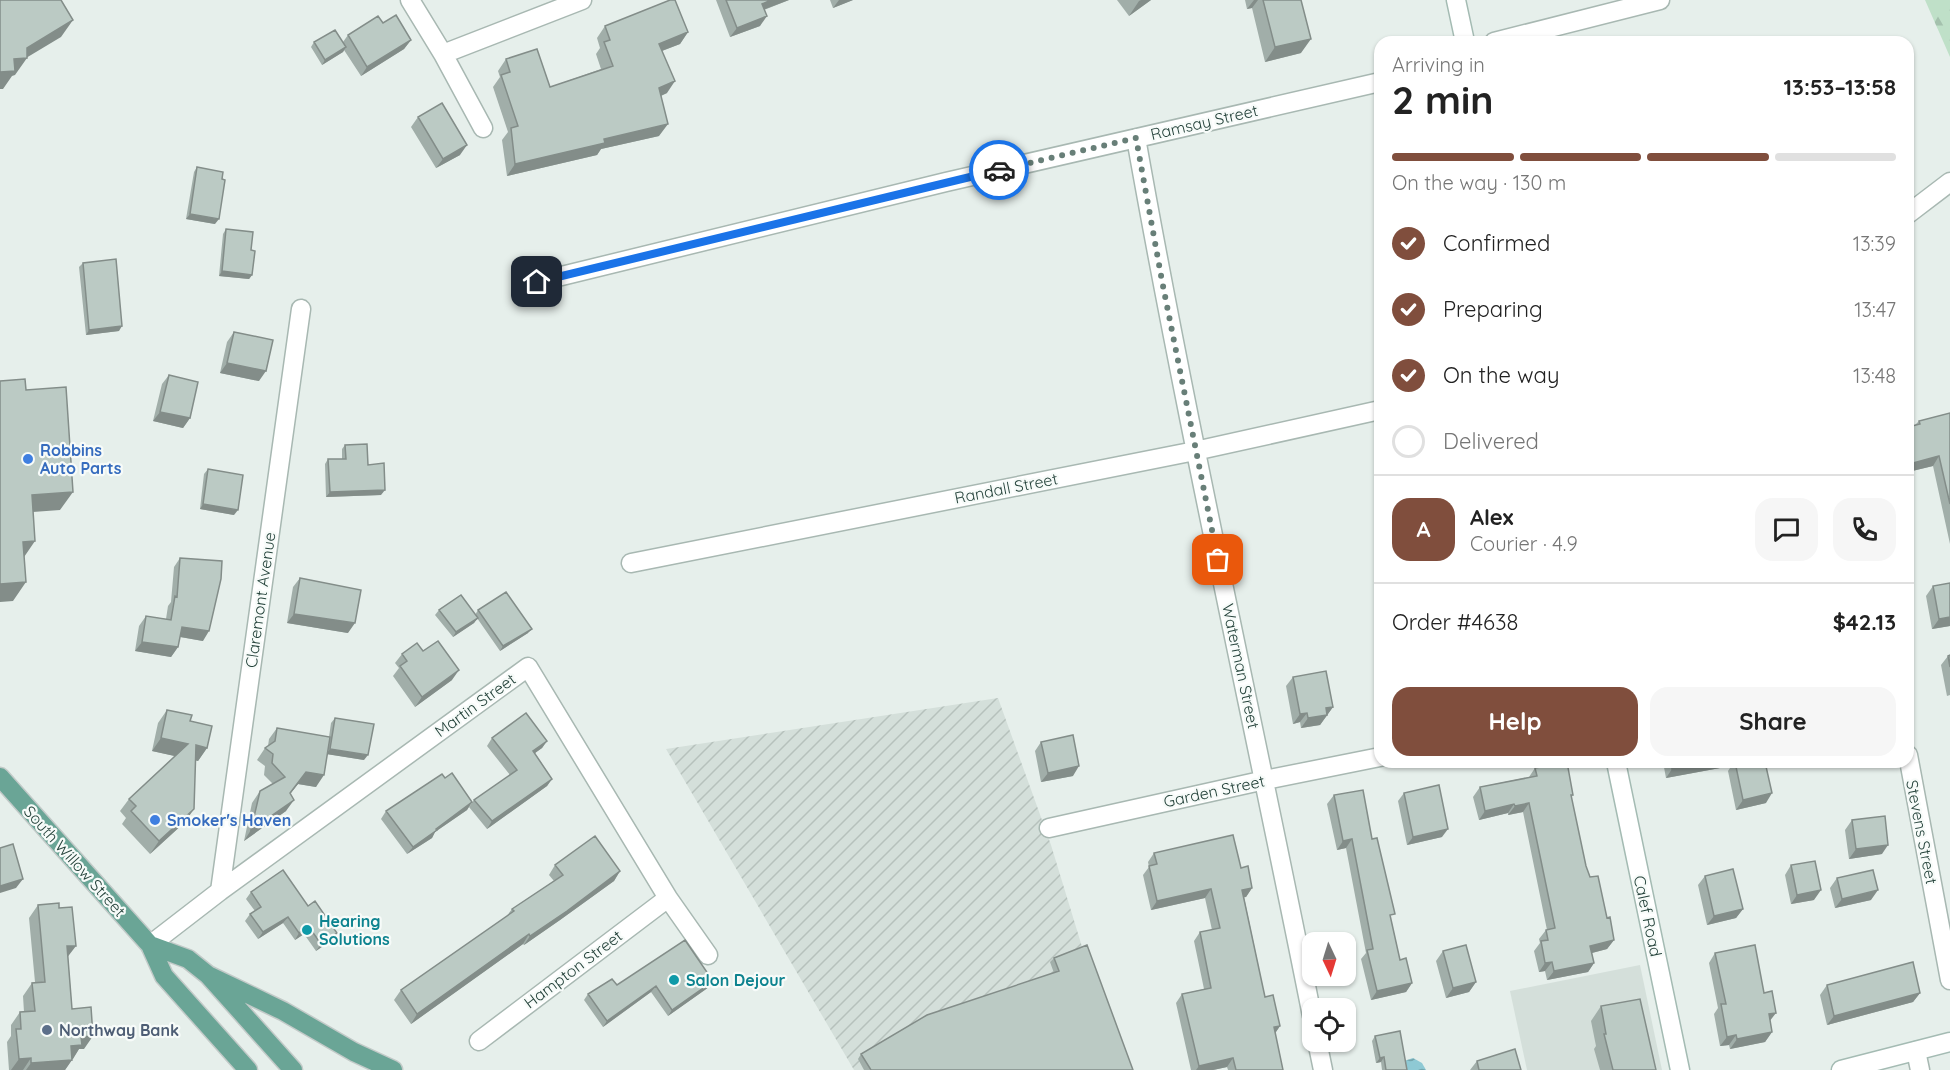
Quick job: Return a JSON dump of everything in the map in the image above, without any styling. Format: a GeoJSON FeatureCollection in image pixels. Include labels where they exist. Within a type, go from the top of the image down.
{"type":"FeatureCollection","features":[{"type":"Feature","properties":{"kind":"main road","name":"South Willow Street"},"geometry":{"type":"LineString","coordinates":[[0,777],[150,945],[164,976],[248,1070]]}},
{"type":"Feature","properties":{"kind":"main road","name":"South Willow Street"},"geometry":{"type":"LineString","coordinates":[[150,945],[188,959],[208,975],[293,1070]]}},
{"type":"Feature","properties":{"kind":"main road"},"geometry":{"type":"LineString","coordinates":[[208,975],[283,1011],[336,1042],[393,1070]]}},
{"type":"Feature","properties":{"kind":"street"},"geometry":{"type":"LineString","coordinates":[[410,0],[443,54],[483,128]]}},
{"type":"Feature","properties":{"kind":"street"},"geometry":{"type":"LineString","coordinates":[[443,54],[582,0]]}},
{"type":"Feature","properties":{"kind":"street"},"geometry":{"type":"LineString","coordinates":[[1456,0],[1465,36]]}},
{"type":"Feature","properties":{"kind":"street"},"geometry":{"type":"LineString","coordinates":[[1518,36],[1660,0]]}},
{"type":"Feature","properties":{"kind":"street","name":"Ramsay Street"},"geometry":{"type":"LineString","coordinates":[[537,282],[946,182],[1374,83]]}},
{"type":"Feature","properties":{"kind":"street","name":"Waterman Street"},"geometry":{"type":"LineString","coordinates":[[1136,138],[1195,451],[1308,998]]}},
{"type":"Feature","properties":{"kind":"street"},"geometry":{"type":"LineString","coordinates":[[1914,209],[1950,182]]}},
{"type":"Feature","properties":{"kind":"street","name":"Claremont Avenue"},"geometry":{"type":"LineString","coordinates":[[220,891],[301,309]]}},
{"type":"Feature","properties":{"kind":"street","name":"Randall Street"},"geometry":{"type":"LineString","coordinates":[[631,562],[1195,451],[1374,411]]}},
{"type":"Feature","properties":{"kind":"street","name":"Martin Street"},"geometry":{"type":"LineString","coordinates":[[150,945],[220,891],[528,668],[668,898],[708,955]]}},
{"type":"Feature","properties":{"kind":"street","name":"Garden Street"},"geometry":{"type":"LineString","coordinates":[[1049,828],[1374,758]]}},
{"type":"Feature","properties":{"kind":"street","name":"Calef Road"},"geometry":{"type":"LineString","coordinates":[[1617,768],[1680,1070]]}},
{"type":"Feature","properties":{"kind":"street","name":"Stevens Street"},"geometry":{"type":"LineString","coordinates":[[1910,768],[1950,980]]}},
{"type":"Feature","properties":{"kind":"street","name":"Hampton Street"},"geometry":{"type":"LineString","coordinates":[[478,1041],[668,898]]}},
{"type":"Feature","properties":{"kind":"street"},"geometry":{"type":"LineString","coordinates":[[1841,1070],[1950,1042]]}},
{"type":"Feature","properties":{"kind":"street"},"geometry":{"type":"LineString","coordinates":[[1916,1051],[1920,1070]]}},
{"type":"Feature","properties":{"kind":"street"},"geometry":{"type":"LineString","coordinates":[[1319,1052],[1323,1070]]}},
{"type":"Feature","properties":{"kind":"shaded area"},"geometry":{"type":"Polygon","coordinates":[[[998,698],[1051,845],[1083,950],[1128,1070],[854,1070],[666,749],[998,698]]]}},
{"type":"Feature","properties":{"kind":"shaded area"},"geometry":{"type":"Polygon","coordinates":[[[1640,965],[1662,1070],[1527,1070],[1510,991],[1640,965]]]}},
{"type":"Feature","properties":{"kind":"green space"},"geometry":{"type":"Polygon","coordinates":[[[1925,0],[1950,0],[1950,57],[1925,0]]]}},
{"type":"Feature","properties":{"kind":"water"},"geometry":{"type":"Polygon","coordinates":[[[1413,1058],[1422,1063],[1426,1070],[1397,1070],[1404,1061],[1413,1058]]]}},
{"type":"Feature","properties":{"kind":"building"},"geometry":{"type":"Polygon","coordinates":[[[0,0],[61,0],[73,20],[27,48],[27,58],[14,59],[15,71],[0,72],[0,0]]]}},
{"type":"Feature","properties":{"kind":"building"},"geometry":{"type":"Polygon","coordinates":[[[675,0],[688,32],[659,44],[675,81],[659,88],[668,124],[604,139],[605,143],[515,164],[511,128],[518,126],[501,75],[510,72],[506,59],[537,49],[550,87],[613,66],[604,42],[610,40],[605,26],[675,0]]]}},
{"type":"Feature","properties":{"kind":"building"},"geometry":{"type":"Polygon","coordinates":[[[726,0],[771,0],[762,4],[767,16],[737,28],[726,0]]]}},
{"type":"Feature","properties":{"kind":"building"},"geometry":{"type":"Polygon","coordinates":[[[1263,0],[1301,0],[1311,39],[1275,47],[1263,0]]]}},
{"type":"Feature","properties":{"kind":"building"},"geometry":{"type":"Polygon","coordinates":[[[396,15],[411,40],[367,67],[348,35],[378,16],[383,23],[396,15]]]}},
{"type":"Feature","properties":{"kind":"building"},"geometry":{"type":"Polygon","coordinates":[[[335,30],[346,47],[325,60],[314,42],[335,30]]]}},
{"type":"Feature","properties":{"kind":"building"},"geometry":{"type":"Polygon","coordinates":[[[442,103],[467,145],[443,159],[418,117],[442,103]]]}},
{"type":"Feature","properties":{"kind":"building"},"geometry":{"type":"Polygon","coordinates":[[[197,167],[223,172],[222,179],[225,180],[219,219],[190,214],[197,167]]]}},
{"type":"Feature","properties":{"kind":"building"},"geometry":{"type":"Polygon","coordinates":[[[226,229],[253,232],[251,250],[255,251],[252,275],[222,271],[226,229]]]}},
{"type":"Feature","properties":{"kind":"building"},"geometry":{"type":"Polygon","coordinates":[[[116,259],[122,326],[89,330],[83,263],[116,259]]]}},
{"type":"Feature","properties":{"kind":"building"},"geometry":{"type":"Polygon","coordinates":[[[234,332],[273,340],[266,371],[227,363],[234,332]]]}},
{"type":"Feature","properties":{"kind":"building"},"geometry":{"type":"Polygon","coordinates":[[[169,375],[198,382],[190,418],[160,412],[169,375]]]}},
{"type":"Feature","properties":{"kind":"building","name":"Robbins Auto Parts"},"geometry":{"type":"Polygon","coordinates":[[[25,379],[26,390],[66,387],[73,492],[32,495],[35,541],[23,542],[26,582],[0,584],[0,381],[25,379]]]}},
{"type":"Feature","properties":{"kind":"building"},"geometry":{"type":"Polygon","coordinates":[[[1950,413],[1950,504],[1939,456],[1914,463],[1914,426],[1920,424],[1919,421],[1950,413]]]}},
{"type":"Feature","properties":{"kind":"building"},"geometry":{"type":"Polygon","coordinates":[[[367,444],[368,465],[384,463],[385,490],[330,492],[328,459],[346,459],[345,445],[367,444]]]}},
{"type":"Feature","properties":{"kind":"building"},"geometry":{"type":"Polygon","coordinates":[[[208,469],[243,475],[238,510],[203,504],[208,469]]]}},
{"type":"Feature","properties":{"kind":"building"},"geometry":{"type":"Polygon","coordinates":[[[180,558],[222,561],[221,579],[209,631],[182,627],[178,647],[142,642],[146,616],[171,620],[175,596],[177,597],[180,558]]]}},
{"type":"Feature","properties":{"kind":"building"},"geometry":{"type":"Polygon","coordinates":[[[300,578],[361,590],[355,623],[294,614],[300,578]]]}},
{"type":"Feature","properties":{"kind":"building"},"geometry":{"type":"Polygon","coordinates":[[[1950,583],[1950,617],[1939,619],[1933,586],[1950,583]]]}},
{"type":"Feature","properties":{"kind":"building"},"geometry":{"type":"Polygon","coordinates":[[[506,592],[532,629],[503,646],[478,610],[506,592]]]}},
{"type":"Feature","properties":{"kind":"building"},"geometry":{"type":"Polygon","coordinates":[[[461,595],[478,618],[456,632],[439,610],[461,595]]]}},
{"type":"Feature","properties":{"kind":"building"},"geometry":{"type":"Polygon","coordinates":[[[438,641],[459,670],[422,697],[400,666],[407,661],[402,654],[417,643],[423,651],[438,641]]]}},
{"type":"Feature","properties":{"kind":"building"},"geometry":{"type":"Polygon","coordinates":[[[1326,671],[1333,707],[1326,708],[1327,715],[1308,718],[1307,713],[1300,714],[1293,677],[1326,671]]]}},
{"type":"Feature","properties":{"kind":"building"},"geometry":{"type":"Polygon","coordinates":[[[167,710],[192,715],[190,721],[212,726],[207,748],[196,745],[194,809],[159,841],[131,811],[136,806],[129,799],[188,744],[161,738],[167,710]]]}},
{"type":"Feature","properties":{"kind":"building"},"geometry":{"type":"Polygon","coordinates":[[[526,713],[547,741],[533,751],[552,779],[492,821],[474,800],[517,770],[492,738],[526,713]]]}},
{"type":"Feature","properties":{"kind":"building"},"geometry":{"type":"Polygon","coordinates":[[[335,718],[374,724],[368,755],[330,749],[335,718]]]}},
{"type":"Feature","properties":{"kind":"building"},"geometry":{"type":"Polygon","coordinates":[[[277,728],[330,737],[324,775],[306,772],[290,793],[294,800],[251,830],[260,791],[285,777],[272,763],[273,754],[265,748],[275,741],[277,728]]]}},
{"type":"Feature","properties":{"kind":"building"},"geometry":{"type":"Polygon","coordinates":[[[1073,735],[1079,766],[1048,773],[1041,742],[1073,735]]]}},
{"type":"Feature","properties":{"kind":"building"},"geometry":{"type":"Polygon","coordinates":[[[1535,768],[1568,768],[1573,795],[1571,795],[1586,866],[1590,877],[1598,876],[1614,940],[1590,946],[1594,963],[1554,971],[1552,962],[1545,963],[1541,941],[1548,940],[1546,930],[1555,928],[1529,803],[1485,811],[1480,787],[1537,776],[1535,768]]]}},
{"type":"Feature","properties":{"kind":"building"},"geometry":{"type":"Polygon","coordinates":[[[1736,768],[1766,768],[1772,793],[1743,800],[1736,768]]]}},
{"type":"Feature","properties":{"kind":"building"},"geometry":{"type":"Polygon","coordinates":[[[452,773],[472,802],[413,847],[386,811],[442,774],[445,778],[452,773]]]}},
{"type":"Feature","properties":{"kind":"building"},"geometry":{"type":"Polygon","coordinates":[[[1439,785],[1448,829],[1413,837],[1404,793],[1439,785]]]}},
{"type":"Feature","properties":{"kind":"building"},"geometry":{"type":"Polygon","coordinates":[[[1363,790],[1372,839],[1377,838],[1395,914],[1390,915],[1400,960],[1406,958],[1412,983],[1377,991],[1367,950],[1373,949],[1352,839],[1343,841],[1334,795],[1363,790]]]}},
{"type":"Feature","properties":{"kind":"building"},"geometry":{"type":"Polygon","coordinates":[[[1885,816],[1888,845],[1856,849],[1852,820],[1885,816]]]}},
{"type":"Feature","properties":{"kind":"building"},"geometry":{"type":"Polygon","coordinates":[[[1233,835],[1241,868],[1248,866],[1252,888],[1242,890],[1265,997],[1273,995],[1280,1026],[1274,1027],[1283,1070],[1236,1070],[1233,1058],[1199,1066],[1182,994],[1211,988],[1200,932],[1220,928],[1211,889],[1157,901],[1149,866],[1157,864],[1154,853],[1233,835]]]}},
{"type":"Feature","properties":{"kind":"building"},"geometry":{"type":"Polygon","coordinates":[[[595,836],[620,871],[567,911],[530,936],[529,934],[417,1014],[401,990],[563,875],[555,865],[595,836]]]}},
{"type":"Feature","properties":{"kind":"building"},"geometry":{"type":"Polygon","coordinates":[[[13,844],[23,879],[0,886],[0,848],[13,844]]]}},
{"type":"Feature","properties":{"kind":"building"},"geometry":{"type":"Polygon","coordinates":[[[1815,861],[1821,890],[1797,895],[1791,865],[1815,861]]]}},
{"type":"Feature","properties":{"kind":"building"},"geometry":{"type":"Polygon","coordinates":[[[1733,869],[1743,909],[1714,916],[1705,876],[1733,869]]]}},
{"type":"Feature","properties":{"kind":"building"},"geometry":{"type":"Polygon","coordinates":[[[283,870],[308,906],[315,901],[337,933],[321,944],[309,927],[299,933],[288,917],[263,932],[250,914],[261,907],[251,892],[283,870]]]}},
{"type":"Feature","properties":{"kind":"building"},"geometry":{"type":"Polygon","coordinates":[[[1873,870],[1878,890],[1842,899],[1837,878],[1873,870]]]}},
{"type":"Feature","properties":{"kind":"building"},"geometry":{"type":"Polygon","coordinates":[[[59,903],[59,908],[72,907],[76,946],[67,946],[72,1009],[91,1007],[93,1036],[81,1037],[82,1045],[71,1046],[72,1060],[31,1063],[31,1058],[19,1059],[16,1029],[21,1029],[20,1012],[35,1011],[32,983],[45,982],[38,905],[59,903]]]}},
{"type":"Feature","properties":{"kind":"building"},"geometry":{"type":"Polygon","coordinates":[[[685,940],[713,981],[672,1010],[656,986],[607,1021],[588,994],[612,979],[617,985],[685,940]]]}},
{"type":"Feature","properties":{"kind":"building"},"geometry":{"type":"Polygon","coordinates":[[[1087,945],[1133,1070],[871,1070],[861,1054],[927,1015],[1059,971],[1054,958],[1087,945]]]}},
{"type":"Feature","properties":{"kind":"building"},"geometry":{"type":"Polygon","coordinates":[[[1466,945],[1476,982],[1453,988],[1443,951],[1466,945]]]}},
{"type":"Feature","properties":{"kind":"building"},"geometry":{"type":"Polygon","coordinates":[[[1755,945],[1764,993],[1772,991],[1776,1013],[1769,1014],[1772,1032],[1737,1039],[1736,1035],[1727,1037],[1721,1004],[1726,1004],[1715,953],[1755,945]]]}},
{"type":"Feature","properties":{"kind":"building"},"geometry":{"type":"Polygon","coordinates":[[[1913,962],[1920,993],[1834,1016],[1827,985],[1913,962]]]}},
{"type":"Feature","properties":{"kind":"building"},"geometry":{"type":"Polygon","coordinates":[[[1640,999],[1656,1070],[1613,1070],[1604,1034],[1606,1034],[1601,1006],[1640,999]]]}},
{"type":"Feature","properties":{"kind":"building"},"geometry":{"type":"Polygon","coordinates":[[[1400,1031],[1407,1070],[1386,1070],[1384,1057],[1380,1058],[1375,1036],[1400,1031]]]}},
{"type":"Feature","properties":{"kind":"building"},"geometry":{"type":"Polygon","coordinates":[[[1515,1049],[1521,1070],[1479,1070],[1477,1061],[1515,1049]]]}},
{"type":"Feature","properties":{"kind":"way so far"},"geometry":{"type":"LineString","coordinates":[[999,170],[1136,138],[1185,400],[1218,560]]}},
{"type":"Feature","properties":{"kind":"place","name":"Robbins Auto Parts"},"geometry":{"type":"Point","coordinates":[28,459]}},
{"type":"Feature","properties":{"kind":"place","name":"Smoker's Haven"},"geometry":{"type":"Point","coordinates":[155,820]}},
{"type":"Feature","properties":{"kind":"place","name":"Hearing Solutions"},"geometry":{"type":"Point","coordinates":[307,930]}},
{"type":"Feature","properties":{"kind":"place","name":"Salon Dejour"},"geometry":{"type":"Point","coordinates":[674,980]}},
{"type":"Feature","properties":{"kind":"place","name":"Northway Bank"},"geometry":{"type":"Point","coordinates":[47,1030]}},
{"type":"Feature","properties":{"kind":"route"},"geometry":{"type":"LineString","coordinates":[[537,282],[999,170]]}}]}
